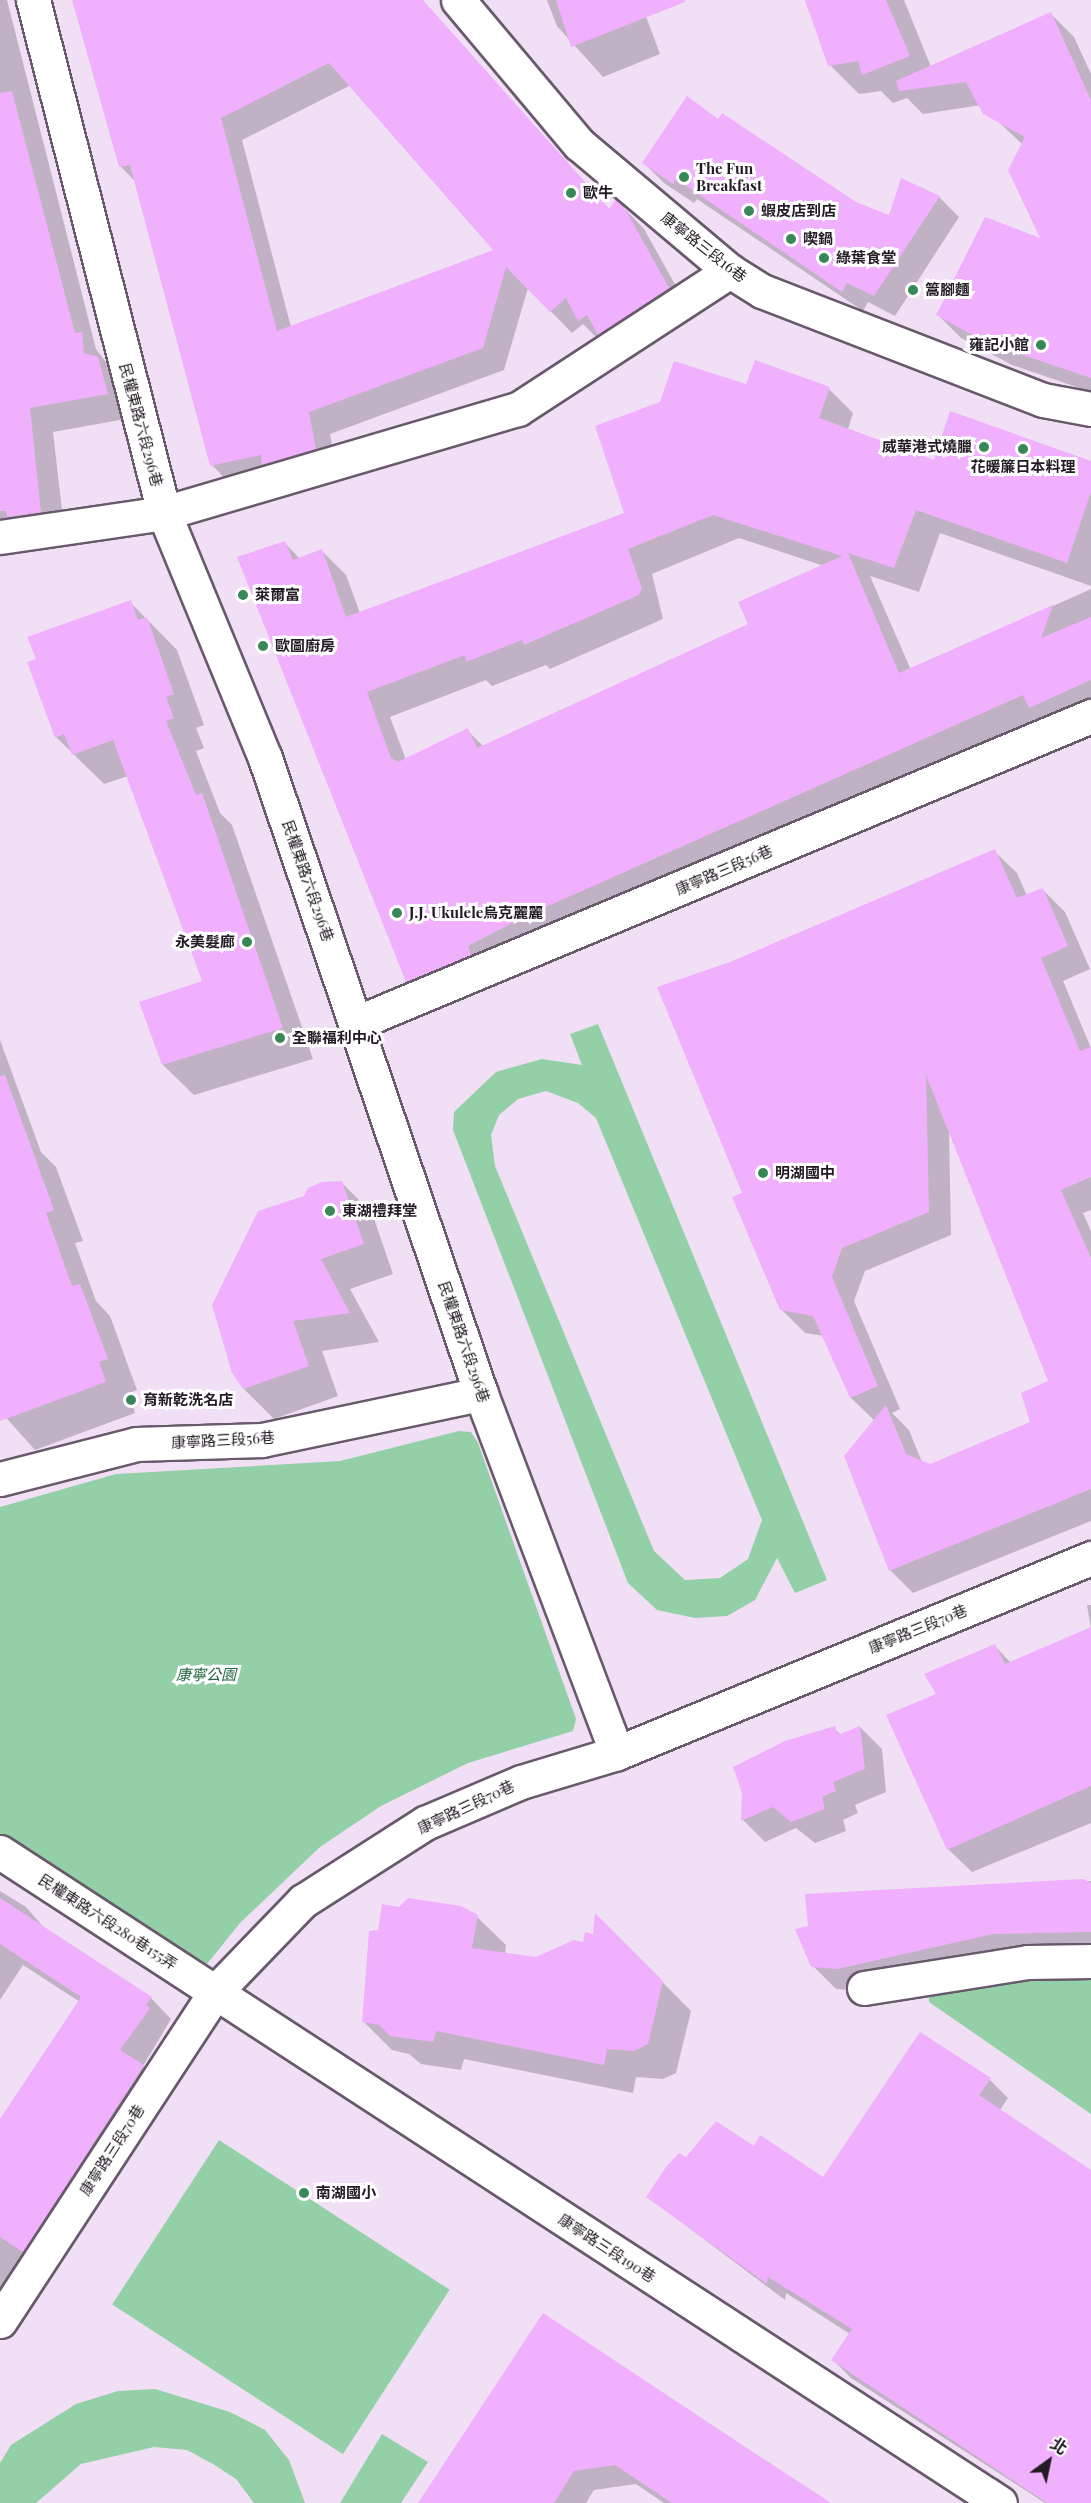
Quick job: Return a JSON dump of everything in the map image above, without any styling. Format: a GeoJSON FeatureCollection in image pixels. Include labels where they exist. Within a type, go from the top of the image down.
{"type":"FeatureCollection","features":[{"type":"Feature","properties":{"kind":"street","name":"民權東路六段296巷"},"geometry":{"type":"LineString","coordinates":[[33,0],[164,513],[265,758],[482,1394],[617,1753]]}},
{"type":"Feature","properties":{"kind":"street","name":"康寧路三段16巷"},"geometry":{"type":"LineString","coordinates":[[458,0],[579,144],[730,271],[762,291],[1043,400],[1091,409]]}},
{"type":"Feature","properties":{"kind":"street"},"geometry":{"type":"LineString","coordinates":[[0,537],[164,513],[518,409],[730,271]]}},
{"type":"Feature","properties":{"kind":"street","name":"康寧路三段56巷"},"geometry":{"type":"LineString","coordinates":[[356,1023],[1091,716]]}},
{"type":"Feature","properties":{"kind":"street","name":"康寧路三段56巷"},"geometry":{"type":"LineString","coordinates":[[0,1479],[136,1444],[262,1440],[482,1394]]}},
{"type":"Feature","properties":{"kind":"street","name":"康寧路三段70巷"},"geometry":{"type":"LineString","coordinates":[[0,2321],[216,1992],[303,1900],[425,1824],[521,1782],[617,1753],[1091,1558]]}},
{"type":"Feature","properties":{"kind":"street","name":"民權東路六段280巷155弄"},"geometry":{"type":"LineString","coordinates":[[0,1852],[216,1992]]}},
{"type":"Feature","properties":{"kind":"street"},"geometry":{"type":"LineString","coordinates":[[864,1988],[1028,1962],[1091,1961]]}},
{"type":"Feature","properties":{"kind":"street","name":"康寧路三段190巷"},"geometry":{"type":"LineString","coordinates":[[216,1992],[1000,2503]]}},
{"type":"Feature","properties":{"kind":"green space"},"geometry":{"type":"Polygon","coordinates":[[[598,1024],[827,1580],[795,1593],[777,1558],[755,1600],[727,1616],[695,1618],[657,1610],[628,1583],[453,1130],[454,1112],[496,1072],[542,1059],[582,1065],[570,1034],[598,1024]],[[546,1091],[518,1099],[499,1115],[491,1135],[495,1166],[654,1551],[685,1580],[720,1578],[748,1559],[762,1520],[596,1118],[578,1103],[546,1091]]]}},
{"type":"Feature","properties":{"kind":"green space","name":"康寧公園"},"geometry":{"type":"Polygon","coordinates":[[[459,1431],[471,1432],[478,1443],[576,1719],[573,1731],[468,1763],[381,1806],[320,1847],[240,1923],[207,1964],[0,1834],[0,1507],[116,1474],[340,1461],[459,1431]]]}},
{"type":"Feature","properties":{"kind":"green space"},"geometry":{"type":"Polygon","coordinates":[[[1091,1974],[1091,2114],[929,2002],[929,1994],[1025,1977],[1091,1974]]]}},
{"type":"Feature","properties":{"kind":"green space"},"geometry":{"type":"Polygon","coordinates":[[[219,2140],[450,2290],[343,2454],[112,2304],[219,2140]]]}},
{"type":"Feature","properties":{"kind":"green space"},"geometry":{"type":"Polygon","coordinates":[[[155,2389],[230,2412],[265,2430],[289,2460],[305,2503],[254,2503],[236,2479],[213,2464],[187,2450],[154,2447],[81,2464],[36,2503],[0,2503],[0,2463],[11,2445],[76,2404],[118,2391],[155,2389]]]}},
{"type":"Feature","properties":{"kind":"green space"},"geometry":{"type":"Polygon","coordinates":[[[382,2434],[428,2462],[401,2503],[340,2503],[382,2434]]]}},
{"type":"Feature","properties":{"kind":"building"},"geometry":{"type":"Polygon","coordinates":[[[72,0],[423,0],[609,209],[616,199],[623,205],[669,288],[598,335],[587,315],[578,321],[566,298],[550,312],[506,267],[483,348],[309,412],[316,449],[262,465],[261,455],[210,466],[130,165],[119,167],[72,0]],[[329,63],[221,118],[277,331],[493,250],[329,63]]]}},
{"type":"Feature","properties":{"kind":"building"},"geometry":{"type":"Polygon","coordinates":[[[556,0],[685,0],[685,2],[571,47],[556,0]]]}},
{"type":"Feature","properties":{"kind":"building"},"geometry":{"type":"Polygon","coordinates":[[[805,0],[886,0],[910,56],[862,75],[858,61],[828,66],[805,0]]]}},
{"type":"Feature","properties":{"kind":"building"},"geometry":{"type":"Polygon","coordinates":[[[1051,12],[1091,100],[1091,378],[987,343],[936,315],[985,217],[1040,238],[1008,170],[1025,137],[983,114],[966,82],[899,91],[896,81],[1051,12]]]}},
{"type":"Feature","properties":{"kind":"building"},"geometry":{"type":"Polygon","coordinates":[[[12,91],[75,333],[82,332],[84,353],[98,357],[108,394],[30,408],[41,512],[7,517],[6,511],[0,511],[0,93],[12,91]]]}},
{"type":"Feature","properties":{"kind":"building"},"geometry":{"type":"Polygon","coordinates":[[[687,96],[718,119],[722,113],[856,202],[889,215],[901,178],[940,196],[874,296],[847,283],[842,292],[676,179],[673,184],[642,163],[687,96]]]}},
{"type":"Feature","properties":{"kind":"building"},"geometry":{"type":"Polygon","coordinates":[[[755,360],[830,387],[819,418],[934,460],[950,411],[1091,461],[1091,492],[1067,563],[916,510],[894,568],[848,553],[899,673],[1053,605],[1041,638],[1091,617],[1091,680],[1029,708],[1023,695],[530,914],[468,946],[471,955],[406,982],[237,557],[285,541],[293,560],[322,549],[346,617],[624,513],[595,426],[660,402],[674,361],[746,384],[755,360]],[[713,515],[628,549],[642,588],[639,595],[524,645],[522,640],[466,662],[465,655],[367,692],[391,758],[398,762],[468,728],[477,748],[748,624],[738,602],[842,556],[713,515]]]}},
{"type":"Feature","properties":{"kind":"building"},"geometry":{"type":"Polygon","coordinates":[[[131,600],[138,620],[147,617],[174,694],[166,697],[174,718],[166,721],[196,795],[202,793],[283,1028],[162,1065],[139,1002],[202,981],[113,740],[72,755],[64,734],[55,738],[27,662],[36,659],[27,637],[131,600]]]}},
{"type":"Feature","properties":{"kind":"building"},"geometry":{"type":"Polygon","coordinates":[[[995,849],[1017,898],[1043,888],[1068,946],[1041,958],[1080,1051],[1091,1047],[1091,1177],[1061,1190],[1091,1258],[1091,1489],[889,1571],[844,1456],[886,1405],[906,1454],[930,1464],[1030,1422],[1021,1393],[1048,1381],[926,1075],[929,1212],[842,1248],[832,1277],[878,1386],[850,1398],[813,1316],[780,1310],[732,1197],[742,1193],[657,987],[730,962],[995,849]]]}},
{"type":"Feature","properties":{"kind":"building"},"geometry":{"type":"Polygon","coordinates":[[[5,1075],[54,1210],[46,1213],[72,1286],[80,1284],[108,1359],[99,1362],[106,1382],[0,1421],[0,1076],[5,1075]]]}},
{"type":"Feature","properties":{"kind":"building"},"geometry":{"type":"Polygon","coordinates":[[[342,1181],[364,1244],[321,1259],[350,1313],[293,1321],[309,1366],[243,1389],[232,1373],[212,1305],[258,1211],[304,1196],[308,1188],[322,1182],[342,1181]]]}},
{"type":"Feature","properties":{"kind":"building"},"geometry":{"type":"Polygon","coordinates":[[[1091,1627],[1091,1786],[947,1850],[886,1715],[936,1694],[924,1674],[995,1644],[1005,1664],[1091,1627]]]}},
{"type":"Feature","properties":{"kind":"building"},"geometry":{"type":"Polygon","coordinates":[[[835,1726],[838,1735],[860,1726],[865,1769],[833,1782],[836,1791],[822,1797],[825,1809],[791,1822],[773,1807],[741,1821],[742,1793],[733,1767],[785,1741],[835,1726]]]}},
{"type":"Feature","properties":{"kind":"building"},"geometry":{"type":"Polygon","coordinates":[[[1083,1879],[1091,1883],[1091,1932],[993,1934],[837,1969],[811,1967],[795,1929],[808,1926],[805,1894],[1083,1879]]]}},
{"type":"Feature","properties":{"kind":"building"},"geometry":{"type":"Polygon","coordinates":[[[0,1898],[152,1997],[146,2005],[150,2008],[120,2050],[144,2065],[23,2252],[0,2237],[0,2119],[81,1997],[0,1944],[0,1898]]]}},
{"type":"Feature","properties":{"kind":"building"},"geometry":{"type":"Polygon","coordinates":[[[408,1898],[461,1906],[478,1915],[472,1948],[536,1957],[574,1940],[583,1942],[585,1932],[593,1934],[595,1913],[663,1981],[648,2044],[634,2051],[607,2049],[604,2065],[436,2031],[433,2042],[390,2036],[379,2025],[362,2022],[369,1931],[378,1930],[382,1904],[399,1907],[408,1898]]]}},
{"type":"Feature","properties":{"kind":"building"},"geometry":{"type":"Polygon","coordinates":[[[920,2032],[991,2078],[979,2095],[1091,2170],[1091,2503],[1047,2503],[831,2360],[852,2329],[768,2277],[767,2284],[646,2197],[666,2167],[679,2153],[686,2157],[716,2121],[754,2146],[760,2135],[823,2177],[920,2032]]]}},
{"type":"Feature","properties":{"kind":"building"},"geometry":{"type":"Polygon","coordinates":[[[543,2313],[831,2503],[672,2503],[615,2465],[574,2471],[554,2503],[418,2503],[543,2313]]]}},
{"type":"Feature","properties":{"kind":"place","name":"The Fun Breakfast"},"geometry":{"type":"Point","coordinates":[684,177]}},
{"type":"Feature","properties":{"kind":"place","name":"歐牛"},"geometry":{"type":"Point","coordinates":[571,193]}},
{"type":"Feature","properties":{"kind":"place","name":"蝦皮店到店"},"geometry":{"type":"Point","coordinates":[749,211]}},
{"type":"Feature","properties":{"kind":"place","name":"喫鍋"},"geometry":{"type":"Point","coordinates":[791,239]}},
{"type":"Feature","properties":{"kind":"place","name":"綠葉食堂"},"geometry":{"type":"Point","coordinates":[824,258]}},
{"type":"Feature","properties":{"kind":"place","name":"篙腳麵"},"geometry":{"type":"Point","coordinates":[913,290]}},
{"type":"Feature","properties":{"kind":"place","name":"雍記小館"},"geometry":{"type":"Point","coordinates":[1041,345]}},
{"type":"Feature","properties":{"kind":"place","name":"威華港式燒臘"},"geometry":{"type":"Point","coordinates":[984,447]}},
{"type":"Feature","properties":{"kind":"place","name":"花暖簾日本料理"},"geometry":{"type":"Point","coordinates":[1023,449]}},
{"type":"Feature","properties":{"kind":"place","name":"萊爾富"},"geometry":{"type":"Point","coordinates":[243,595]}},
{"type":"Feature","properties":{"kind":"place","name":"歐圖廚房"},"geometry":{"type":"Point","coordinates":[263,646]}},
{"type":"Feature","properties":{"kind":"place","name":"J.J. Ukulele烏克麗麗"},"geometry":{"type":"Point","coordinates":[397,913]}},
{"type":"Feature","properties":{"kind":"place","name":"永美髮廊"},"geometry":{"type":"Point","coordinates":[247,942]}},
{"type":"Feature","properties":{"kind":"place","name":"全聯福利中心"},"geometry":{"type":"Point","coordinates":[280,1038]}},
{"type":"Feature","properties":{"kind":"place","name":"明湖國中"},"geometry":{"type":"Point","coordinates":[763,1173]}},
{"type":"Feature","properties":{"kind":"place","name":"東湖禮拜堂"},"geometry":{"type":"Point","coordinates":[330,1211]}},
{"type":"Feature","properties":{"kind":"place","name":"育新乾洗名店"},"geometry":{"type":"Point","coordinates":[131,1400]}},
{"type":"Feature","properties":{"kind":"place","name":"南湖國小"},"geometry":{"type":"Point","coordinates":[304,2193]}}]}
